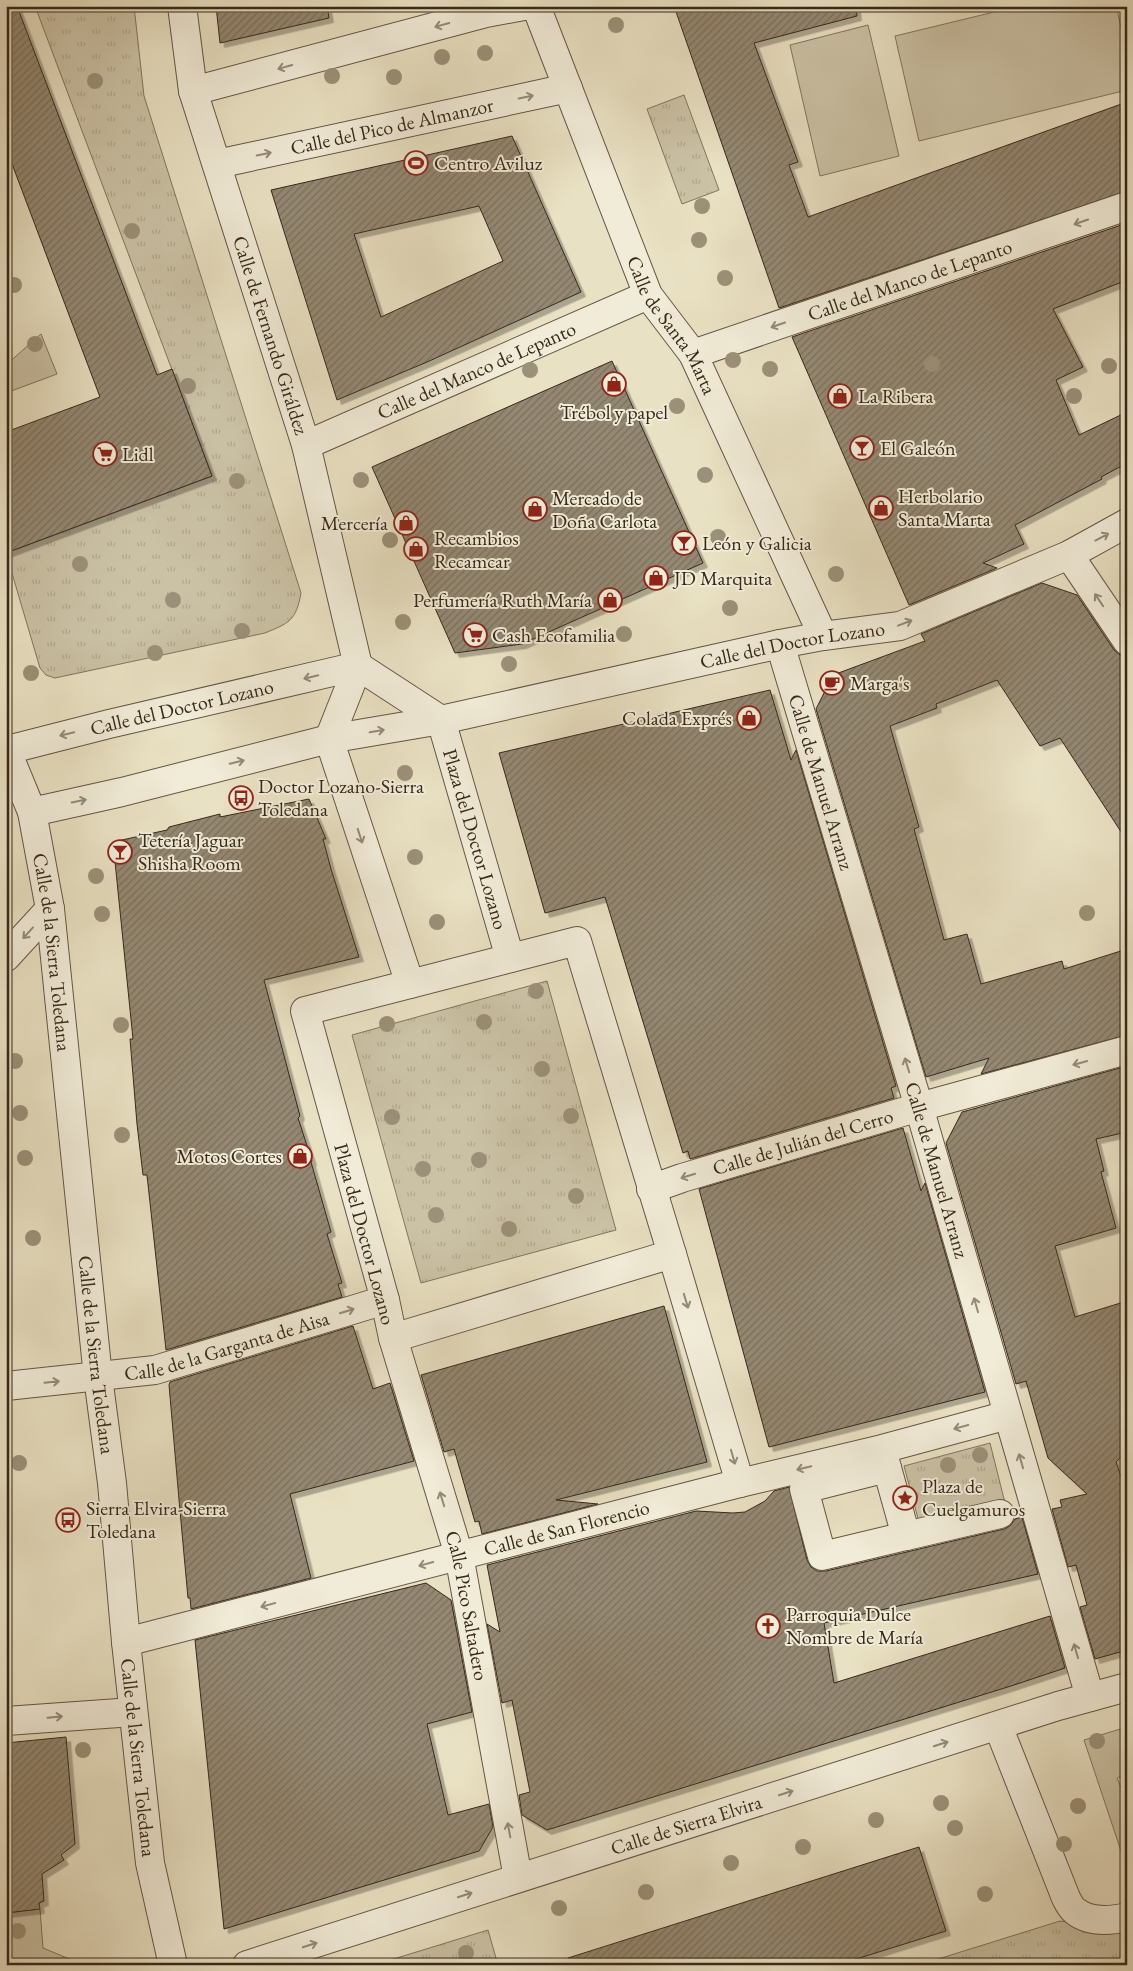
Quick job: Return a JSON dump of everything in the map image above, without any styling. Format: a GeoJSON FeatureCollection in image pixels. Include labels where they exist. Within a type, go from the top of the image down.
{"type":"FeatureCollection","features":[{"type":"Feature","properties":{"kind":"street","name":"Calle de Fernando Giráldez"},"geometry":{"type":"LineString","coordinates":[[182,6],[193,91],[306,445],[358,666]]}},
{"type":"Feature","properties":{"kind":"street"},"geometry":{"type":"LineString","coordinates":[[193,91],[486,13],[524,6]]}},
{"type":"Feature","properties":{"kind":"street","name":"Calle de Santa Marta"},"geometry":{"type":"LineString","coordinates":[[536,6],[648,295],[693,354],[823,636]]}},
{"type":"Feature","properties":{"kind":"street","name":"Calle del Pico de Almanzor"},"geometry":{"type":"LineString","coordinates":[[217,164],[568,88]]}},
{"type":"Feature","properties":{"kind":"street","name":"Calle del Manco de Lepanto"},"geometry":{"type":"LineString","coordinates":[[693,354],[1127,206]]}},
{"type":"Feature","properties":{"kind":"street","name":"Calle del Manco de Lepanto"},"geometry":{"type":"LineString","coordinates":[[306,445],[648,295]]}},
{"type":"Feature","properties":{"kind":"street","name":"Calle del Doctor Lozano"},"geometry":{"type":"LineString","coordinates":[[32,812],[122,792],[329,739],[441,720],[780,644],[823,636],[900,626],[1069,555],[1127,523]]}},
{"type":"Feature","properties":{"kind":"street"},"geometry":{"type":"LineString","coordinates":[[1069,555],[1127,640]]}},
{"type":"Feature","properties":{"kind":"street","name":"Calle de Manuel Arranz"},"geometry":{"type":"LineString","coordinates":[[780,644],[919,1107],[1090,1697]]}},
{"type":"Feature","properties":{"kind":"street"},"geometry":{"type":"LineString","coordinates":[[410,984],[329,739],[358,666],[441,720]]}},
{"type":"Feature","properties":{"kind":"street","name":"Calle del Doctor Lozano"},"geometry":{"type":"LineString","coordinates":[[7,749],[358,666]]}},
{"type":"Feature","properties":{"kind":"street","name":"Plaza del Doctor Lozano"},"geometry":{"type":"LineString","coordinates":[[441,720],[510,958]]}},
{"type":"Feature","properties":{"kind":"street","name":"Calle de la Sierra Toledana"},"geometry":{"type":"LineString","coordinates":[[7,749],[32,812],[50,909],[98,1377],[112,1483],[126,1642],[150,1863],[173,1965]]}},
{"type":"Feature","properties":{"kind":"street"},"geometry":{"type":"LineString","coordinates":[[6,799],[32,812]]}},
{"type":"Feature","properties":{"kind":"street"},"geometry":{"type":"LineString","coordinates":[[6,957],[50,909]]}},
{"type":"Feature","properties":{"kind":"street","name":"Plaza del Doctor Lozano"},"geometry":{"type":"LineString","coordinates":[[672,1254],[393,1338],[385,1300],[305,1010],[577,941],[672,1254],[740,1483]]}},
{"type":"Feature","properties":{"kind":"street","name":"Calle de Julián del Cerro"},"geometry":{"type":"LineString","coordinates":[[652,1188],[919,1107],[1127,1050]]}},
{"type":"Feature","properties":{"kind":"street","name":"Calle de la Garganta de Aisa"},"geometry":{"type":"LineString","coordinates":[[6,1386],[155,1370],[385,1300]]}},
{"type":"Feature","properties":{"kind":"street","name":"Calle Pico Saltadero"},"geometry":{"type":"LineString","coordinates":[[393,1338],[459,1555],[518,1878]]}},
{"type":"Feature","properties":{"kind":"street","name":"Calle de San Florencio"},"geometry":{"type":"LineString","coordinates":[[126,1642],[740,1483],[884,1459],[1008,1414]]}},
{"type":"Feature","properties":{"kind":"street"},"geometry":{"type":"LineString","coordinates":[[906,1536],[884,1459],[804,1489],[822,1556],[1000,1514]]}},
{"type":"Feature","properties":{"kind":"street","name":"Calle de Sierra Elvira"},"geometry":{"type":"LineString","coordinates":[[247,1965],[998,1726],[1127,1687]]}},
{"type":"Feature","properties":{"kind":"street"},"geometry":{"type":"LineString","coordinates":[[6,1721],[133,1712]]}},
{"type":"Feature","properties":{"kind":"street"},"geometry":{"type":"LineString","coordinates":[[998,1726],[1070,1904],[1075,1911],[1091,1919],[1110,1921],[1127,1917]]}},
{"type":"Feature","properties":{"kind":"green space"},"geometry":{"type":"Polygon","coordinates":[[[35,6],[134,6],[144,96],[301,593],[297,610],[290,620],[265,633],[55,678],[46,675],[40,668],[6,553],[212,476],[35,6]]]}},
{"type":"Feature","properties":{"kind":"green space"},"geometry":{"type":"Polygon","coordinates":[[[1019,6],[1116,6],[1127,52],[1127,90],[919,141],[895,36],[1019,6]]]}},
{"type":"Feature","properties":{"kind":"green space"},"geometry":{"type":"Polygon","coordinates":[[[868,25],[899,156],[820,176],[790,45],[868,25]]]}},
{"type":"Feature","properties":{"kind":"green space"},"geometry":{"type":"Polygon","coordinates":[[[684,95],[719,190],[682,204],[647,109],[684,95]]]}},
{"type":"Feature","properties":{"kind":"green space"},"geometry":{"type":"Polygon","coordinates":[[[41,334],[57,374],[6,393],[6,365],[41,334]]]}},
{"type":"Feature","properties":{"kind":"green space"},"geometry":{"type":"Polygon","coordinates":[[[547,981],[616,1230],[421,1283],[352,1035],[547,981]]]}},
{"type":"Feature","properties":{"kind":"green space"},"geometry":{"type":"Polygon","coordinates":[[[990,1443],[1005,1503],[920,1526],[904,1466],[990,1443]]]}},
{"type":"Feature","properties":{"kind":"green space"},"geometry":{"type":"Polygon","coordinates":[[[1127,1727],[1127,1774],[1117,1778],[1127,1802],[1127,1869],[1084,1740],[1127,1727]]]}},
{"type":"Feature","properties":{"kind":"green space"},"geometry":{"type":"Polygon","coordinates":[[[40,1909],[43,1948],[84,1965],[6,1965],[6,1913],[40,1909]]]}},
{"type":"Feature","properties":{"kind":"green space"},"geometry":{"type":"Polygon","coordinates":[[[1060,1921],[1103,1927],[1127,1923],[1127,1965],[919,1965],[1060,1921]]]}},
{"type":"Feature","properties":{"kind":"green space"},"geometry":{"type":"Polygon","coordinates":[[[488,1930],[498,1965],[374,1965],[488,1930]]]}},
{"type":"Feature","properties":{"kind":"building"},"geometry":{"type":"Polygon","coordinates":[[[6,6],[17,6],[157,375],[172,369],[212,476],[6,553],[6,432],[100,397],[6,148],[6,6]]]}},
{"type":"Feature","properties":{"kind":"building"},"geometry":{"type":"Polygon","coordinates":[[[216,6],[327,6],[329,18],[220,43],[216,6]]]}},
{"type":"Feature","properties":{"kind":"building"},"geometry":{"type":"Polygon","coordinates":[[[674,6],[856,6],[857,16],[754,43],[798,162],[789,165],[808,217],[1127,102],[1127,191],[779,308],[674,6]]]}},
{"type":"Feature","properties":{"kind":"building"},"geometry":{"type":"Polygon","coordinates":[[[512,136],[581,292],[427,362],[337,400],[271,190],[512,136]],[[479,206],[354,234],[381,317],[503,261],[479,206]]]}},
{"type":"Feature","properties":{"kind":"building"},"geometry":{"type":"Polygon","coordinates":[[[1127,223],[1127,280],[1053,309],[1083,367],[1056,380],[1079,435],[1127,412],[1127,463],[1101,477],[1102,479],[1015,525],[1024,544],[983,563],[997,568],[909,605],[792,337],[1127,223]]]}},
{"type":"Feature","properties":{"kind":"building","name":"Mercado de Doña Carlota"},"geometry":{"type":"Polygon","coordinates":[[[612,361],[703,563],[522,644],[455,653],[372,467],[612,361]]]}},
{"type":"Feature","properties":{"kind":"building"},"geometry":{"type":"Polygon","coordinates":[[[1042,583],[1077,595],[1114,650],[1120,655],[1127,656],[1127,841],[1060,738],[1040,746],[997,680],[936,704],[937,708],[890,726],[919,827],[914,829],[944,940],[967,934],[981,984],[1062,961],[1064,969],[1127,949],[1127,1035],[981,1074],[989,1058],[926,1077],[816,709],[833,675],[925,641],[921,634],[1042,583]]]}},
{"type":"Feature","properties":{"kind":"building"},"geometry":{"type":"Polygon","coordinates":[[[770,690],[791,760],[796,750],[896,1086],[891,1088],[894,1098],[690,1159],[688,1151],[683,1153],[605,897],[545,913],[499,753],[770,690]]]}},
{"type":"Feature","properties":{"kind":"building"},"geometry":{"type":"Polygon","coordinates":[[[309,799],[326,839],[323,839],[331,869],[359,957],[264,980],[300,1116],[298,1118],[331,1232],[327,1234],[342,1283],[338,1284],[342,1297],[166,1350],[147,1175],[143,1175],[137,1124],[130,1039],[133,1039],[113,842],[167,830],[169,827],[220,814],[220,817],[309,799]]]}},
{"type":"Feature","properties":{"kind":"building"},"geometry":{"type":"Polygon","coordinates":[[[1127,1066],[1127,1132],[1096,1139],[1104,1171],[1101,1172],[1116,1228],[1055,1246],[1075,1317],[1127,1301],[1127,1450],[1116,1462],[1124,1485],[1127,1485],[1127,1650],[1095,1659],[1080,1607],[1087,1605],[1076,1565],[1068,1567],[1052,1509],[1062,1507],[1060,1500],[1087,1494],[1048,1458],[1026,1381],[1016,1384],[946,1143],[962,1112],[1127,1066]]]}},
{"type":"Feature","properties":{"kind":"building"},"geometry":{"type":"Polygon","coordinates":[[[903,1128],[921,1191],[925,1183],[985,1392],[769,1447],[699,1189],[903,1128]]]}},
{"type":"Feature","properties":{"kind":"building"},"geometry":{"type":"Polygon","coordinates":[[[664,1306],[707,1462],[556,1500],[598,1504],[482,1534],[479,1521],[475,1522],[454,1449],[444,1452],[421,1375],[664,1306]]]}},
{"type":"Feature","properties":{"kind":"building"},"geometry":{"type":"Polygon","coordinates":[[[353,1326],[373,1389],[390,1383],[414,1461],[290,1494],[311,1578],[191,1609],[190,1598],[188,1598],[170,1382],[353,1326]]]}},
{"type":"Feature","properties":{"kind":"building"},"geometry":{"type":"Polygon","coordinates":[[[789,1487],[807,1560],[811,1567],[817,1571],[826,1571],[1004,1529],[1010,1526],[1015,1519],[1022,1517],[1038,1574],[824,1623],[834,1683],[1050,1616],[1065,1668],[547,1830],[522,1815],[519,1795],[530,1792],[512,1700],[502,1703],[487,1624],[500,1632],[487,1565],[696,1511],[745,1512],[765,1501],[774,1491],[789,1487]]]}},
{"type":"Feature","properties":{"kind":"building"},"geometry":{"type":"Polygon","coordinates":[[[426,1583],[451,1600],[472,1712],[427,1724],[448,1815],[489,1804],[493,1827],[479,1851],[224,1929],[195,1640],[426,1583]]]}},
{"type":"Feature","properties":{"kind":"building"},"geometry":{"type":"Polygon","coordinates":[[[66,1737],[75,1844],[61,1855],[64,1860],[42,1874],[44,1901],[39,1903],[40,1909],[6,1913],[6,1743],[66,1737]]]}},
{"type":"Feature","properties":{"kind":"building"},"geometry":{"type":"Polygon","coordinates":[[[919,1847],[946,1931],[837,1965],[569,1965],[568,1958],[919,1847]]]}},
{"type":"Feature","properties":{"kind":"place","name":"Centro Aviluz"},"geometry":{"type":"Point","coordinates":[416,163]}},
{"type":"Feature","properties":{"kind":"place","name":"Trébol y papel"},"geometry":{"type":"Point","coordinates":[614,384]}},
{"type":"Feature","properties":{"kind":"place","name":"La Ribera"},"geometry":{"type":"Point","coordinates":[840,396]}},
{"type":"Feature","properties":{"kind":"place","name":"El Galeón"},"geometry":{"type":"Point","coordinates":[862,448]}},
{"type":"Feature","properties":{"kind":"place","name":"Lidl"},"geometry":{"type":"Point","coordinates":[105,454]}},
{"type":"Feature","properties":{"kind":"place","name":"Herbolario Santa Marta"},"geometry":{"type":"Point","coordinates":[881,508]}},
{"type":"Feature","properties":{"kind":"place","name":"Mercado de Doña Carlota"},"geometry":{"type":"Point","coordinates":[535,509]}},
{"type":"Feature","properties":{"kind":"place","name":"Mercería"},"geometry":{"type":"Point","coordinates":[406,523]}},
{"type":"Feature","properties":{"kind":"place","name":"León y Galicia"},"geometry":{"type":"Point","coordinates":[684,543]}},
{"type":"Feature","properties":{"kind":"place","name":"Recambios Recamcar"},"geometry":{"type":"Point","coordinates":[416,549]}},
{"type":"Feature","properties":{"kind":"place","name":"JD Marquita"},"geometry":{"type":"Point","coordinates":[656,578]}},
{"type":"Feature","properties":{"kind":"place","name":"Perfumería Ruth María"},"geometry":{"type":"Point","coordinates":[610,600]}},
{"type":"Feature","properties":{"kind":"place","name":"Cash Ecofamilia"},"geometry":{"type":"Point","coordinates":[475,635]}},
{"type":"Feature","properties":{"kind":"place","name":"Marga's"},"geometry":{"type":"Point","coordinates":[832,683]}},
{"type":"Feature","properties":{"kind":"place","name":"Colada Exprés"},"geometry":{"type":"Point","coordinates":[749,718]}},
{"type":"Feature","properties":{"kind":"place","name":"Doctor Lozano-Sierra Toledana"},"geometry":{"type":"Point","coordinates":[241,798]}},
{"type":"Feature","properties":{"kind":"place","name":"Tetería Jaguar Shisha Room"},"geometry":{"type":"Point","coordinates":[120,852]}},
{"type":"Feature","properties":{"kind":"place","name":"Motos Cortes"},"geometry":{"type":"Point","coordinates":[300,1156]}},
{"type":"Feature","properties":{"kind":"place","name":"Plaza de Cuelgamuros"},"geometry":{"type":"Point","coordinates":[905,1498]}},
{"type":"Feature","properties":{"kind":"place","name":"Sierra Elvira-Sierra Toledana"},"geometry":{"type":"Point","coordinates":[68,1520]}},
{"type":"Feature","properties":{"kind":"place","name":"Parroquia Dulce Nombre de María"},"geometry":{"type":"Point","coordinates":[768,1626]}}]}
